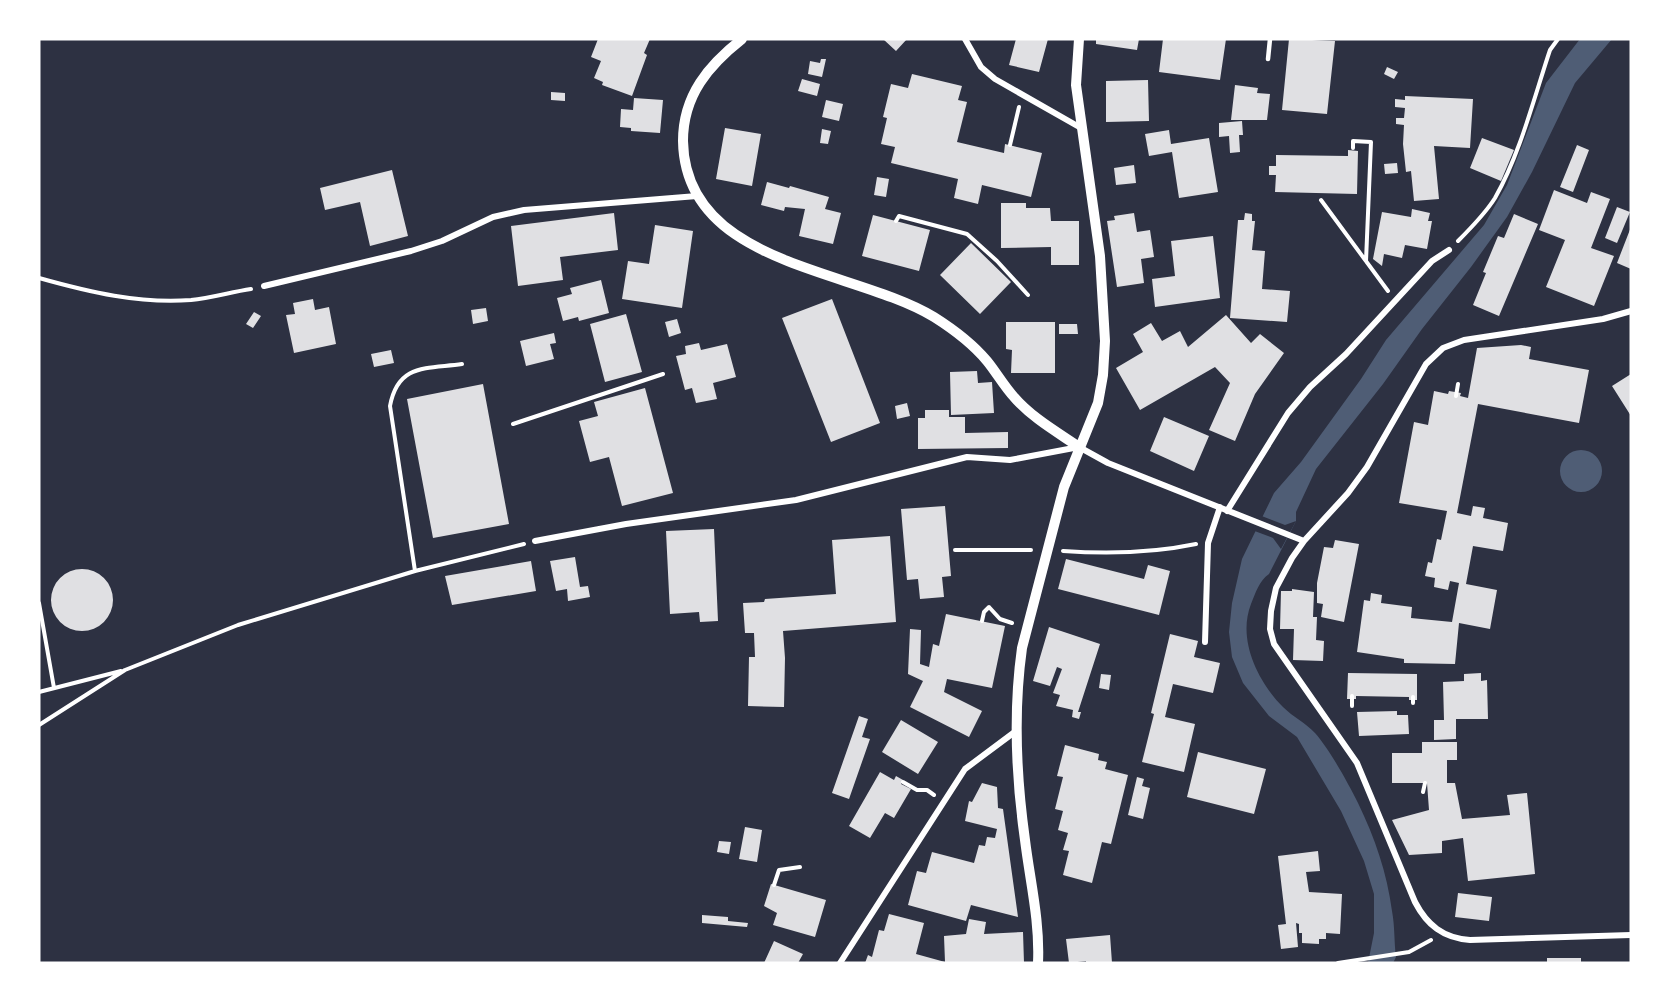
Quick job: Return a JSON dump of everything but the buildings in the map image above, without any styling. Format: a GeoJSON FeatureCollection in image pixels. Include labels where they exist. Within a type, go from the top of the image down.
{"type":"FeatureCollection","features":[{"type":"Feature","properties":{"kind":"street"},"geometry":{"type":"LineString","coordinates":[[742,39],[719,57],[705,73],[686,114],[683,136],[683,157],[688,177],[698,196],[730,230],[764,252],[888,295],[909,304],[947,326],[968,341],[982,355],[1021,405],[1079,447],[1108,463],[1304,541]]}},
{"type":"Feature","properties":{"kind":"street"},"geometry":{"type":"LineString","coordinates":[[965,39],[981,67],[995,79],[1081,128]]}},
{"type":"Feature","properties":{"kind":"street"},"geometry":{"type":"LineString","coordinates":[[1038,963],[1037,916],[1024,840],[1016,731],[1018,675],[1022,648],[1064,487],[1098,403],[1103,375],[1105,341],[1100,256],[1076,85],[1079,39]]}},
{"type":"Feature","properties":{"kind":"street"},"geometry":{"type":"LineString","coordinates":[[264,286],[411,251],[442,241],[493,217],[524,210],[698,196]]}},
{"type":"Feature","properties":{"kind":"street"},"geometry":{"type":"LineString","coordinates":[[1227,510],[1288,413],[1310,387],[1346,354],[1432,261],[1449,250]]}},
{"type":"Feature","properties":{"kind":"street"},"geometry":{"type":"LineString","coordinates":[[1631,311],[1603,319],[1464,340],[1443,348],[1426,364],[1384,439],[1348,493],[1304,541],[1292,558],[1276,588],[1271,611],[1272,637],[1279,654],[1320,707],[1357,763],[1415,902],[1426,919],[1442,933],[1470,940],[1631,935]]}},
{"type":"Feature","properties":{"kind":"street"},"geometry":{"type":"LineString","coordinates":[[535,541],[626,524],[796,500],[967,457],[1010,460],[1079,447]]}},
{"type":"Feature","properties":{"kind":"street"},"geometry":{"type":"LineString","coordinates":[[1205,642],[1208,543],[1220,507]]}},
{"type":"Feature","properties":{"kind":"street"},"geometry":{"type":"LineString","coordinates":[[840,963],[965,770],[1016,731]]}},
{"type":"Feature","properties":{"kind":"lane"},"geometry":{"type":"LineString","coordinates":[[1268,59],[1270,39]]}},
{"type":"Feature","properties":{"kind":"path"},"geometry":{"type":"LineString","coordinates":[[1449,250],[1478,220],[1494,199],[1517,148],[1550,50],[1558,39]]}},
{"type":"Feature","properties":{"kind":"path"},"geometry":{"type":"LineString","coordinates":[[1010,145],[1022,95]]}},
{"type":"Feature","properties":{"kind":"path"},"geometry":{"type":"LineString","coordinates":[[1353,148],[1353,141],[1371,142],[1366,261]]}},
{"type":"Feature","properties":{"kind":"path"},"geometry":{"type":"LineString","coordinates":[[1321,200],[1395,301]]}},
{"type":"Feature","properties":{"kind":"path"},"geometry":{"type":"LineString","coordinates":[[897,221],[899,216],[967,234],[1028,294]]}},
{"type":"Feature","properties":{"kind":"path"},"geometry":{"type":"LineString","coordinates":[[39,278],[124,298],[158,301],[192,300],[264,286]]}},
{"type":"Feature","properties":{"kind":"path"},"geometry":{"type":"LineString","coordinates":[[415,571],[390,406],[393,392],[400,380],[409,372],[462,364]]}},
{"type":"Feature","properties":{"kind":"path"},"geometry":{"type":"LineString","coordinates":[[513,424],[663,374]]}},
{"type":"Feature","properties":{"kind":"path"},"geometry":{"type":"LineString","coordinates":[[1456,396],[1458,384]]}},
{"type":"Feature","properties":{"kind":"path"},"geometry":{"type":"LineString","coordinates":[[39,692],[125,670],[238,625],[415,571],[535,541]]}},
{"type":"Feature","properties":{"kind":"path"},"geometry":{"type":"LineString","coordinates":[[955,550],[1048,550],[1097,553],[1171,549],[1208,543]]}},
{"type":"Feature","properties":{"kind":"path"},"geometry":{"type":"LineString","coordinates":[[39,603],[54,688]]}},
{"type":"Feature","properties":{"kind":"path"},"geometry":{"type":"LineString","coordinates":[[982,621],[984,612],[989,607],[1000,620],[1010,622]]}},
{"type":"Feature","properties":{"kind":"path"},"geometry":{"type":"LineString","coordinates":[[39,725],[125,670]]}},
{"type":"Feature","properties":{"kind":"path"},"geometry":{"type":"LineString","coordinates":[[1352,696],[1352,706]]}},
{"type":"Feature","properties":{"kind":"path"},"geometry":{"type":"LineString","coordinates":[[1413,697],[1413,703]]}},
{"type":"Feature","properties":{"kind":"path"},"geometry":{"type":"LineString","coordinates":[[903,782],[917,790],[927,790],[945,801]]}},
{"type":"Feature","properties":{"kind":"path"},"geometry":{"type":"LineString","coordinates":[[1422,792],[1425,783]]}},
{"type":"Feature","properties":{"kind":"path"},"geometry":{"type":"LineString","coordinates":[[774,885],[779,870],[800,867]]}},
{"type":"Feature","properties":{"kind":"path"},"geometry":{"type":"LineString","coordinates":[[1338,963],[1409,952],[1442,933]]}},
{"type":"Feature","properties":{"kind":"water"},"geometry":{"type":"Polygon","coordinates":[[[1580,39],[1612,39],[1575,83],[1532,172],[1507,217],[1383,384],[1316,469],[1296,512],[1296,521],[1269,574],[1258,587],[1247,618],[1248,646],[1258,673],[1283,707],[1311,729],[1327,748],[1354,795],[1375,843],[1390,897],[1396,957],[1393,963],[1368,963],[1374,933],[1374,894],[1364,861],[1341,811],[1297,737],[1269,716],[1243,683],[1232,657],[1229,632],[1232,603],[1242,559],[1274,493],[1301,462],[1386,340],[1484,225],[1507,185],[1546,83],[1580,39]]]}},
{"type":"Feature","properties":{"kind":"water"},"geometry":{"type":"Polygon","coordinates":[[[1581,450],[1589,451],[1596,456],[1601,463],[1601,479],[1596,486],[1589,491],[1581,492],[1573,491],[1566,486],[1561,479],[1560,471],[1561,463],[1566,456],[1573,451],[1581,450]]]}},
{"type":"Feature","properties":{"kind":"pier"},"geometry":{"type":"Polygon","coordinates":[[[1259,515],[1285,525],[1296,521],[1281,549],[1273,538],[1252,530],[1259,515]]]}}]}
